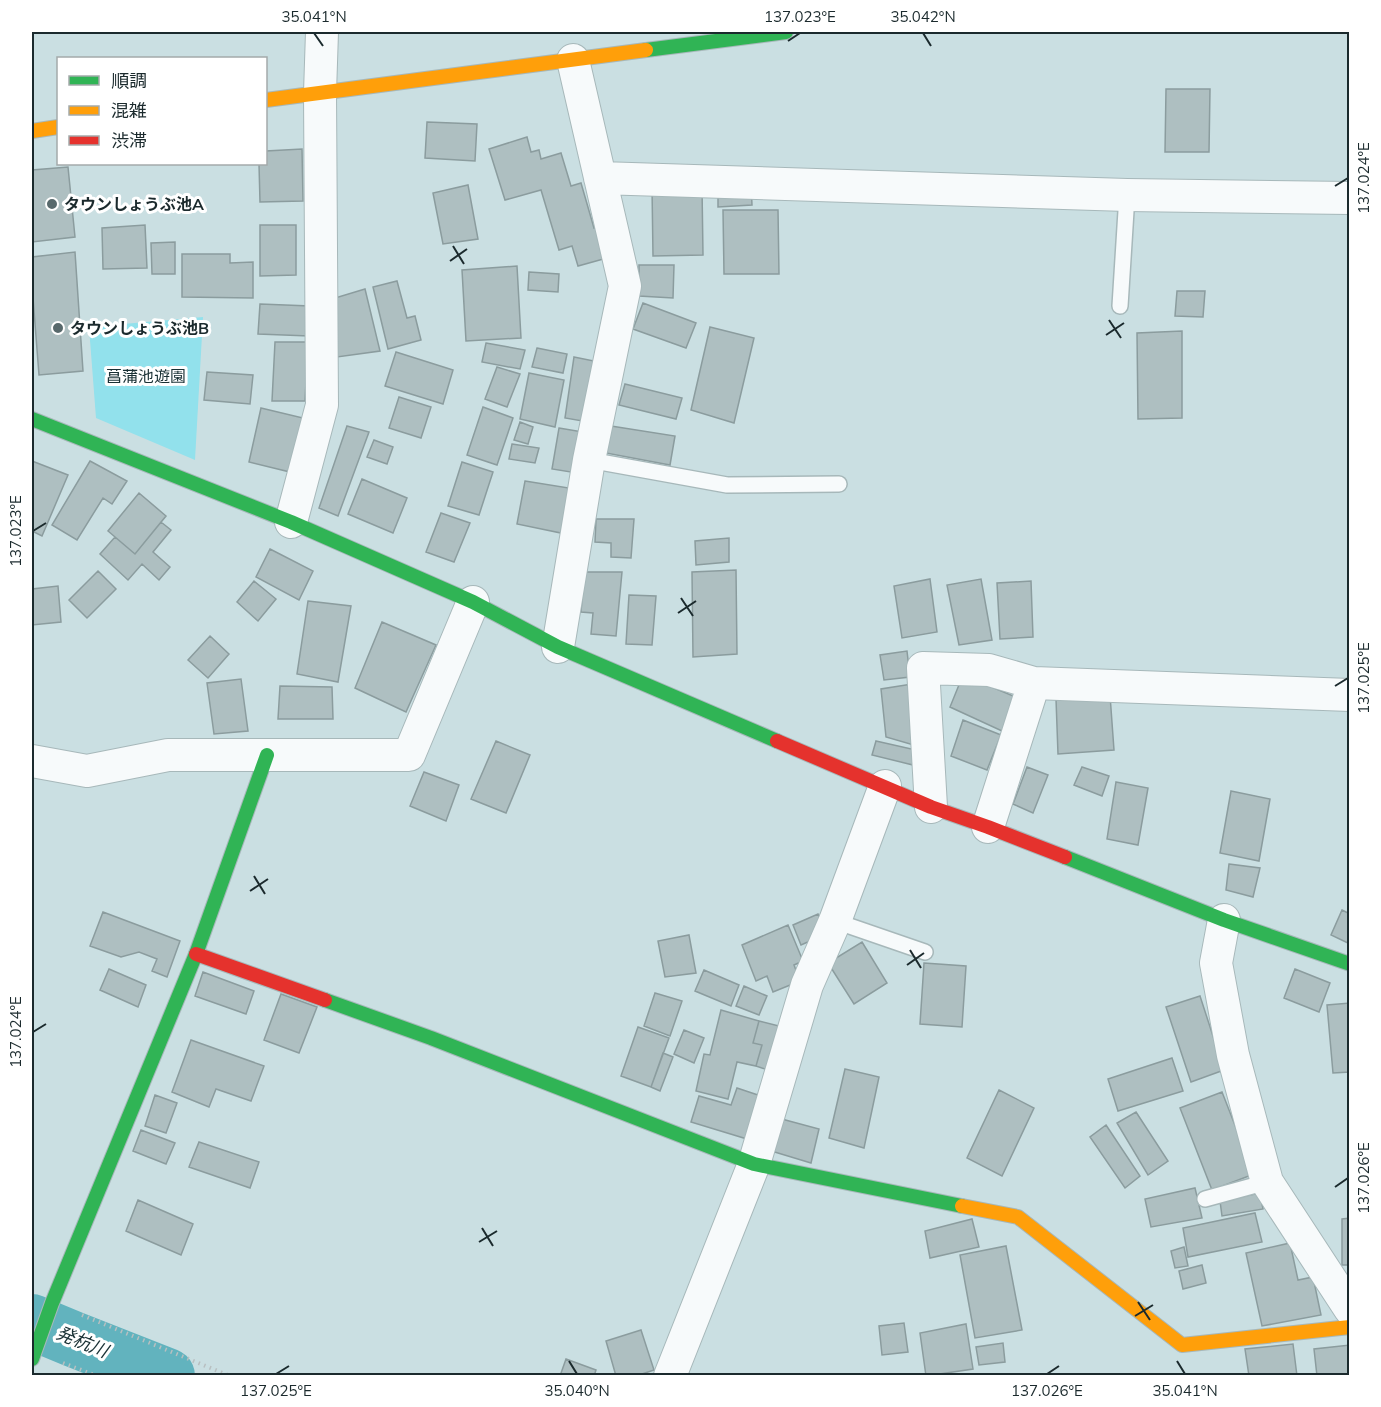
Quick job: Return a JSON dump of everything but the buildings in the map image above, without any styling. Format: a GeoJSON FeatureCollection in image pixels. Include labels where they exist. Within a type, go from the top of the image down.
{"type":"FeatureCollection","features":[{"type":"Feature","properties":{"kind":"street"},"geometry":{"type":"LineString","coordinates":[[291,522],[322,405],[320,93],[322,32]]}},
{"type":"Feature","properties":{"kind":"street"},"geometry":{"type":"LineString","coordinates":[[267,100],[786,32]]}},
{"type":"Feature","properties":{"kind":"street"},"geometry":{"type":"LineString","coordinates":[[558,647],[589,459],[625,286],[573,60]]}},
{"type":"Feature","properties":{"kind":"street"},"geometry":{"type":"LineString","coordinates":[[32,131],[57,128]]}},
{"type":"Feature","properties":{"kind":"street"},"geometry":{"type":"LineString","coordinates":[[600,178],[1127,195],[1350,198]]}},
{"type":"Feature","properties":{"kind":"street"},"geometry":{"type":"LineString","coordinates":[[32,419],[291,522],[473,602],[558,647],[932,807],[1224,920],[1350,964]]}},
{"type":"Feature","properties":{"kind":"street"},"geometry":{"type":"LineString","coordinates":[[32,761],[87,771],[168,755],[409,755],[473,602]]}},
{"type":"Feature","properties":{"kind":"street"},"geometry":{"type":"LineString","coordinates":[[932,807],[923,668],[989,670],[1034,683],[1350,695]]}},
{"type":"Feature","properties":{"kind":"street"},"geometry":{"type":"LineString","coordinates":[[988,827],[1034,683]]}},
{"type":"Feature","properties":{"kind":"street"},"geometry":{"type":"LineString","coordinates":[[33,1355],[52,1303],[196,954],[267,755]]}},
{"type":"Feature","properties":{"kind":"street"},"geometry":{"type":"LineString","coordinates":[[670,1376],[754,1164],[807,985],[835,921],[885,786]]}},
{"type":"Feature","properties":{"kind":"street"},"geometry":{"type":"LineString","coordinates":[[1224,920],[1216,963],[1233,1055],[1267,1182],[1350,1309]]}},
{"type":"Feature","properties":{"kind":"street"},"geometry":{"type":"LineString","coordinates":[[196,954],[431,1038],[754,1164],[1018,1217],[1182,1345],[1350,1327]]}},
{"type":"Feature","properties":{"kind":"lane"},"geometry":{"type":"LineString","coordinates":[[1120,306],[1127,195]]}},
{"type":"Feature","properties":{"kind":"lane"},"geometry":{"type":"LineString","coordinates":[[589,459],[727,485],[838,484]]}},
{"type":"Feature","properties":{"kind":"lane"},"geometry":{"type":"LineString","coordinates":[[835,921],[925,952]]}},
{"type":"Feature","properties":{"kind":"lane"},"geometry":{"type":"LineString","coordinates":[[1205,1199],[1267,1182]]}},
{"type":"Feature","properties":{"kind":"path"},"geometry":{"type":"LineString","coordinates":[[52,1303],[230,1376]]}},
{"type":"Feature","properties":{"kind":"green space","name":"菖蒲池遊園"},"geometry":{"type":"Polygon","coordinates":[[[203,317],[195,460],[96,418],[89,327],[203,317]]]}},
{"type":"Feature","properties":{"kind":"waterway","name":"発杭川"},"geometry":{"type":"LineString","coordinates":[[32,1322],[167,1376]]}},
{"type":"Feature","properties":{"kind":"traffic: fast"},"geometry":{"type":"LineString","coordinates":[[646,50],[786,32]]}},
{"type":"Feature","properties":{"kind":"traffic: fast"},"geometry":{"type":"LineString","coordinates":[[32,419],[291,522],[473,602],[558,647],[777,741]]}},
{"type":"Feature","properties":{"kind":"traffic: fast"},"geometry":{"type":"LineString","coordinates":[[32,1359],[52,1303],[196,954],[267,755]]}},
{"type":"Feature","properties":{"kind":"traffic: fast"},"geometry":{"type":"LineString","coordinates":[[1065,857],[1224,920],[1350,964]]}},
{"type":"Feature","properties":{"kind":"traffic: fast"},"geometry":{"type":"LineString","coordinates":[[325,1000],[431,1038],[754,1164],[962,1206]]}},
{"type":"Feature","properties":{"kind":"traffic: slow"},"geometry":{"type":"LineString","coordinates":[[267,100],[646,50]]}},
{"type":"Feature","properties":{"kind":"traffic: slow"},"geometry":{"type":"LineString","coordinates":[[32,131],[57,127]]}},
{"type":"Feature","properties":{"kind":"traffic: slow"},"geometry":{"type":"LineString","coordinates":[[962,1206],[1018,1217],[1182,1345],[1350,1327]]}},
{"type":"Feature","properties":{"kind":"traffic: jam"},"geometry":{"type":"LineString","coordinates":[[777,741],[931,807],[1065,857]]}},
{"type":"Feature","properties":{"kind":"traffic: jam"},"geometry":{"type":"LineString","coordinates":[[196,954],[325,1000]]}},
{"type":"Feature","properties":{"kind":"place","name":"タウンしょうぶ池A"},"geometry":{"type":"Point","coordinates":[52,204]}},
{"type":"Feature","properties":{"kind":"place","name":"タウンしょうぶ池B"},"geometry":{"type":"Point","coordinates":[58,328]}}]}
